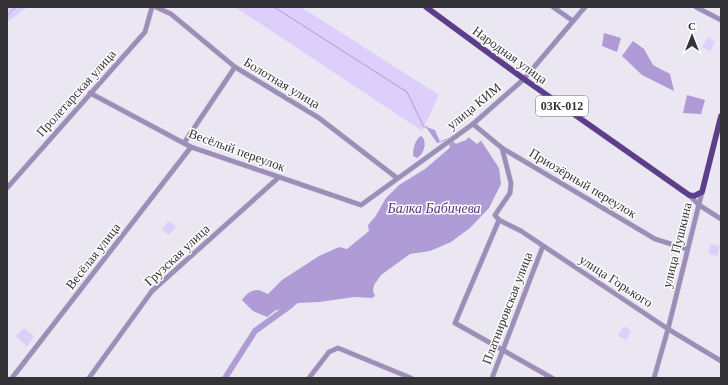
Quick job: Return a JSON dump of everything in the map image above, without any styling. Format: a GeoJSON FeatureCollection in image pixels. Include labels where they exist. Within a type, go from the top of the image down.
{"type":"FeatureCollection","features":[{"type":"Feature","properties":{"kind":"main road","name":"Народная улица"},"geometry":{"type":"LineString","coordinates":[[426,7],[524,79],[689,195]]}},
{"type":"Feature","properties":{"kind":"main road","name":"улица Пушкина"},"geometry":{"type":"LineString","coordinates":[[702,192],[721,116]]}},
{"type":"Feature","properties":{"kind":"main road"},"geometry":{"type":"LineString","coordinates":[[689,195],[694,196],[702,192]]}},
{"type":"Feature","properties":{"kind":"street","name":"Пролетарская улица"},"geometry":{"type":"LineString","coordinates":[[7,188],[145,32],[152,7]]}},
{"type":"Feature","properties":{"kind":"street","name":"Болотная улица"},"geometry":{"type":"LineString","coordinates":[[156,7],[171,14],[235,67],[319,118],[397,178]]}},
{"type":"Feature","properties":{"kind":"street"},"geometry":{"type":"LineString","coordinates":[[553,7],[574,21]]}},
{"type":"Feature","properties":{"kind":"street","name":"улица КИМ"},"geometry":{"type":"LineString","coordinates":[[361,205],[473,124],[524,79],[585,7]]}},
{"type":"Feature","properties":{"kind":"street"},"geometry":{"type":"LineString","coordinates":[[696,7],[721,20]]}},
{"type":"Feature","properties":{"kind":"street"},"geometry":{"type":"LineString","coordinates":[[184,143],[235,67]]}},
{"type":"Feature","properties":{"kind":"street","name":"Весёлый переулок"},"geometry":{"type":"LineString","coordinates":[[90,93],[191,147],[278,178],[361,205]]}},
{"type":"Feature","properties":{"kind":"street","name":"Приозёрный переулок"},"geometry":{"type":"LineString","coordinates":[[473,124],[502,148],[654,239],[687,249]]}},
{"type":"Feature","properties":{"kind":"street","name":"Весёлая улица"},"geometry":{"type":"LineString","coordinates":[[12,378],[191,147]]}},
{"type":"Feature","properties":{"kind":"street"},"geometry":{"type":"LineString","coordinates":[[502,148],[511,183],[510,193],[495,215],[499,220],[455,324],[503,349],[552,378]]}},
{"type":"Feature","properties":{"kind":"street","name":"Грузская улица"},"geometry":{"type":"LineString","coordinates":[[89,378],[152,291],[278,178]]}},
{"type":"Feature","properties":{"kind":"street","name":"улица Пушкина"},"geometry":{"type":"LineString","coordinates":[[654,378],[668,329],[702,192]]}},
{"type":"Feature","properties":{"kind":"street"},"geometry":{"type":"LineString","coordinates":[[689,195],[699,205],[721,219]]}},
{"type":"Feature","properties":{"kind":"street","name":"улица Горького"},"geometry":{"type":"LineString","coordinates":[[499,220],[520,231],[668,329],[721,361]]}},
{"type":"Feature","properties":{"kind":"street","name":"Платнировская улица"},"geometry":{"type":"LineString","coordinates":[[492,378],[543,246]]}},
{"type":"Feature","properties":{"kind":"street"},"geometry":{"type":"LineString","coordinates":[[310,378],[329,352],[338,348],[411,378]]}},
{"type":"Feature","properties":{"kind":"shaded area"},"geometry":{"type":"Polygon","coordinates":[[[9,7],[28,7],[7,22],[7,9],[9,7]]]}},
{"type":"Feature","properties":{"kind":"shaded area"},"geometry":{"type":"Polygon","coordinates":[[[235,7],[301,7],[439,95],[422,131],[235,7]]]}},
{"type":"Feature","properties":{"kind":"shaded area"},"geometry":{"type":"Polygon","coordinates":[[[604,33],[621,38],[617,52],[602,46],[604,33]]]}},
{"type":"Feature","properties":{"kind":"shaded area"},"geometry":{"type":"Polygon","coordinates":[[[708,37],[715,42],[710,51],[702,47],[708,37]]]}},
{"type":"Feature","properties":{"kind":"shaded area"},"geometry":{"type":"Polygon","coordinates":[[[633,41],[644,49],[653,65],[670,74],[674,91],[642,75],[622,56],[633,41]]]}},
{"type":"Feature","properties":{"kind":"shaded area"},"geometry":{"type":"Polygon","coordinates":[[[687,95],[705,100],[701,114],[683,113],[687,95]]]}},
{"type":"Feature","properties":{"kind":"shaded area"},"geometry":{"type":"Polygon","coordinates":[[[168,221],[176,226],[169,235],[162,230],[168,221]]]}},
{"type":"Feature","properties":{"kind":"shaded area"},"geometry":{"type":"Polygon","coordinates":[[[711,244],[720,246],[717,256],[708,254],[711,244]]]}},
{"type":"Feature","properties":{"kind":"shaded area"},"geometry":{"type":"Polygon","coordinates":[[[624,326],[631,331],[626,340],[618,336],[624,326]]]}},
{"type":"Feature","properties":{"kind":"shaded area"},"geometry":{"type":"Polygon","coordinates":[[[24,328],[34,336],[27,347],[16,336],[24,328]]]}},
{"type":"Feature","properties":{"kind":"water"},"geometry":{"type":"Polygon","coordinates":[[[426,127],[435,130],[440,142],[437,143],[426,127]]]}},
{"type":"Feature","properties":{"kind":"water","name":"Балка Бабичева"},"geometry":{"type":"Polygon","coordinates":[[[472,133],[474,138],[480,139],[499,168],[501,184],[489,208],[470,228],[451,242],[430,251],[410,254],[381,275],[374,285],[373,291],[375,296],[372,298],[354,297],[320,302],[298,303],[289,309],[276,310],[267,317],[253,311],[242,300],[247,294],[254,290],[259,290],[268,294],[282,280],[319,256],[339,247],[347,249],[369,231],[368,225],[375,217],[386,198],[399,185],[425,169],[453,145],[466,140],[472,133]]]}},
{"type":"Feature","properties":{"kind":"water"},"geometry":{"type":"Polygon","coordinates":[[[421,136],[425,144],[422,154],[417,158],[413,156],[413,150],[416,142],[421,136]]]}},
{"type":"Feature","properties":{"kind":"pier"},"geometry":{"type":"Polygon","coordinates":[[[471,132],[475,133],[475,137],[483,139],[477,144],[467,136],[471,132]]]}},
{"type":"Feature","properties":{"kind":"waterway"},"geometry":{"type":"LineString","coordinates":[[7,16],[16,7]]}},
{"type":"Feature","properties":{"kind":"waterway"},"geometry":{"type":"LineString","coordinates":[[274,7],[407,92],[424,127],[428,127]]}},
{"type":"Feature","properties":{"kind":"waterway"},"geometry":{"type":"LineString","coordinates":[[440,142],[447,139]]}},
{"type":"Feature","properties":{"kind":"waterway"},"geometry":{"type":"LineString","coordinates":[[451,143],[453,145],[452,153]]}},
{"type":"Feature","properties":{"kind":"waterway"},"geometry":{"type":"LineString","coordinates":[[225,378],[255,331],[291,305]]}}]}
